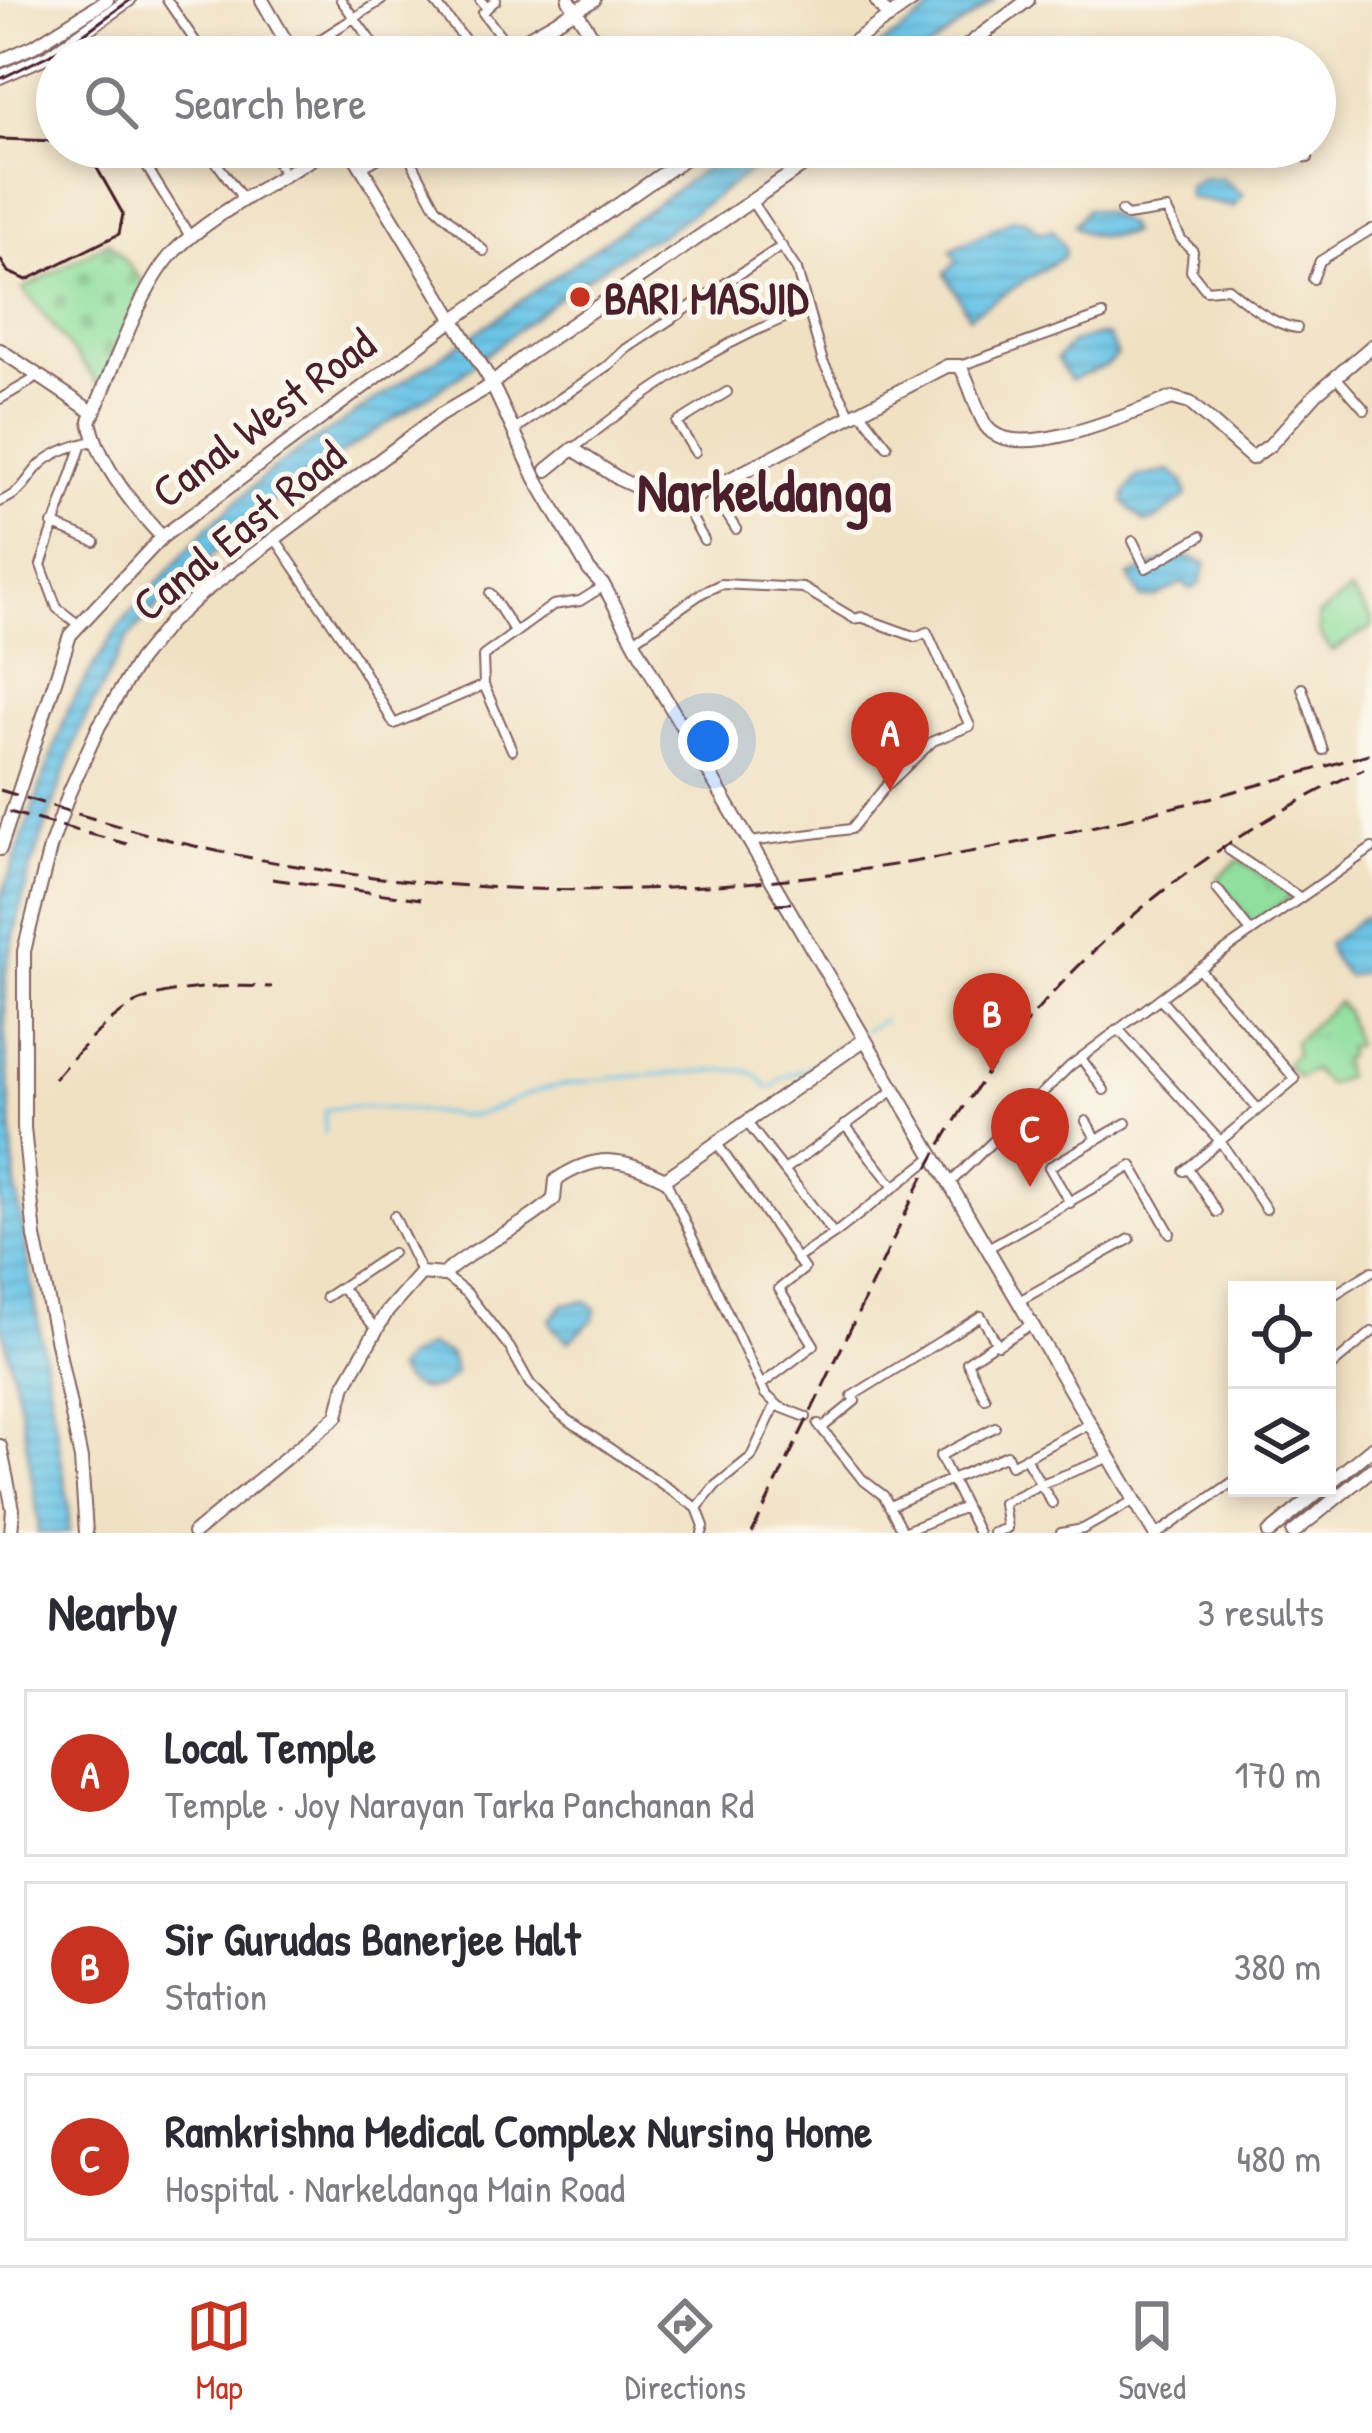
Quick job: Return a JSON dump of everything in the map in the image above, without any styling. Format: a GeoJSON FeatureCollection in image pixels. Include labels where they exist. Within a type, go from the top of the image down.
{"type":"FeatureCollection","features":[{"type":"Feature","properties":{"kind":"main road"},"geometry":{"type":"LineString","coordinates":[[50,36],[107,0]]}},
{"type":"Feature","properties":{"kind":"main road"},"geometry":{"type":"LineString","coordinates":[[78,36],[130,0]]}},
{"type":"Feature","properties":{"kind":"main road"},"geometry":{"type":"LineString","coordinates":[[262,0],[283,36]]}},
{"type":"Feature","properties":{"kind":"main road"},"geometry":{"type":"LineString","coordinates":[[527,36],[572,5],[594,0]]}},
{"type":"Feature","properties":{"kind":"main road"},"geometry":{"type":"LineString","coordinates":[[876,0],[889,18]]}},
{"type":"Feature","properties":{"kind":"main road"},"geometry":{"type":"LineString","coordinates":[[863,36],[913,0]]}},
{"type":"Feature","properties":{"kind":"main road"},"geometry":{"type":"LineString","coordinates":[[980,36],[1028,0]]}},
{"type":"Feature","properties":{"kind":"main road"},"geometry":{"type":"LineString","coordinates":[[572,5],[592,36]]}},
{"type":"Feature","properties":{"kind":"main road"},"geometry":{"type":"LineString","coordinates":[[0,61],[36,45]]}},
{"type":"Feature","properties":{"kind":"main road"},"geometry":{"type":"LineString","coordinates":[[0,77],[36,61]]}},
{"type":"Feature","properties":{"kind":"main road"},"geometry":{"type":"LineString","coordinates":[[162,537],[88,442],[90,421],[152,282],[172,253],[298,168]]}},
{"type":"Feature","properties":{"kind":"main road"},"geometry":{"type":"LineString","coordinates":[[364,168],[489,382],[577,550],[604,586],[749,842],[1156,1533]]}},
{"type":"Feature","properties":{"kind":"main road","name":"Canal West Road"},"geometry":{"type":"LineString","coordinates":[[0,850],[70,635],[162,537],[673,168]]}},
{"type":"Feature","properties":{"kind":"main road","name":"Canal East Road"},"geometry":{"type":"LineString","coordinates":[[86,1533],[81,1459],[34,1238],[24,1128],[24,951],[50,848],[99,727],[139,660],[186,608],[440,415],[800,168]]}},
{"type":"Feature","properties":{"kind":"main road"},"geometry":{"type":"LineString","coordinates":[[547,470],[573,449],[621,480],[678,506],[947,366],[960,366],[983,421],[1001,437],[1036,442],[1172,398],[1190,403],[1252,458],[1372,346]]}},
{"type":"Feature","properties":{"kind":"main road"},"geometry":{"type":"LineString","coordinates":[[0,350],[94,413]]}},
{"type":"Feature","properties":{"kind":"main road"},"geometry":{"type":"LineString","coordinates":[[194,1533],[337,1416],[345,1385],[376,1329],[421,1273],[443,1275],[484,1243],[542,1210],[554,1199],[556,1180],[574,1167],[611,1158],[665,1179],[865,1040]]}},
{"type":"Feature","properties":{"kind":"main road"},"geometry":{"type":"LineString","coordinates":[[0,1446],[13,1509],[10,1533]]}},
{"type":"Feature","properties":{"kind":"main road"},"geometry":{"type":"LineString","coordinates":[[1336,1477],[1372,1448]]}},
{"type":"Feature","properties":{"kind":"main road"},"geometry":{"type":"LineString","coordinates":[[1293,1533],[1372,1469]]}},
{"type":"Feature","properties":{"kind":"main road"},"geometry":{"type":"LineString","coordinates":[[1269,1533],[1312,1497]]}},
{"type":"Feature","properties":{"kind":"main road"},"geometry":{"type":"LineString","coordinates":[[1306,1502],[1316,1514]]}},
{"type":"Feature","properties":{"kind":"street"},"geometry":{"type":"LineString","coordinates":[[167,0],[192,36]]}},
{"type":"Feature","properties":{"kind":"street"},"geometry":{"type":"LineString","coordinates":[[341,0],[367,36]]}},
{"type":"Feature","properties":{"kind":"street"},"geometry":{"type":"LineString","coordinates":[[327,36],[382,0]]}},
{"type":"Feature","properties":{"kind":"street"},"geometry":{"type":"LineString","coordinates":[[433,0],[462,36]]}},
{"type":"Feature","properties":{"kind":"street"},"geometry":{"type":"LineString","coordinates":[[496,0],[484,4],[483,13],[501,36]]}},
{"type":"Feature","properties":{"kind":"street"},"geometry":{"type":"LineString","coordinates":[[147,168],[191,238]]}},
{"type":"Feature","properties":{"kind":"street"},"geometry":{"type":"LineString","coordinates":[[221,168],[245,201]]}},
{"type":"Feature","properties":{"kind":"street"},"geometry":{"type":"LineString","coordinates":[[281,168],[286,175]]}},
{"type":"Feature","properties":{"kind":"street"},"geometry":{"type":"LineString","coordinates":[[413,168],[436,207],[484,251]]}},
{"type":"Feature","properties":{"kind":"street"},"geometry":{"type":"LineString","coordinates":[[752,202],[797,270],[823,362],[855,413],[887,446]]}},
{"type":"Feature","properties":{"kind":"street"},"geometry":{"type":"LineString","coordinates":[[1120,211],[1127,216],[1167,210],[1181,239],[1193,251],[1191,272],[1206,290],[1228,288],[1287,328],[1297,328]]}},
{"type":"Feature","properties":{"kind":"street"},"geometry":{"type":"LineString","coordinates":[[1313,279],[1320,261],[1372,229]]}},
{"type":"Feature","properties":{"kind":"street"},"geometry":{"type":"LineString","coordinates":[[513,431],[782,246]]}},
{"type":"Feature","properties":{"kind":"street"},"geometry":{"type":"LineString","coordinates":[[573,449],[639,396],[704,355],[807,309]]}},
{"type":"Feature","properties":{"kind":"street"},"geometry":{"type":"LineString","coordinates":[[960,366],[1103,315]]}},
{"type":"Feature","properties":{"kind":"street"},"geometry":{"type":"LineString","coordinates":[[0,399],[38,377]]}},
{"type":"Feature","properties":{"kind":"street"},"geometry":{"type":"LineString","coordinates":[[1336,377],[1365,410]]}},
{"type":"Feature","properties":{"kind":"street"},"geometry":{"type":"LineString","coordinates":[[695,452],[676,423],[727,392]]}},
{"type":"Feature","properties":{"kind":"street"},"geometry":{"type":"LineString","coordinates":[[0,502],[28,485],[39,466],[70,446],[88,442]]}},
{"type":"Feature","properties":{"kind":"street"},"geometry":{"type":"LineString","coordinates":[[79,625],[57,608],[41,565],[52,524],[88,442]]}},
{"type":"Feature","properties":{"kind":"street"},"geometry":{"type":"LineString","coordinates":[[710,489],[736,529]]}},
{"type":"Feature","properties":{"kind":"street"},"geometry":{"type":"LineString","coordinates":[[683,503],[704,540]]}},
{"type":"Feature","properties":{"kind":"street"},"geometry":{"type":"LineString","coordinates":[[52,524],[95,542]]}},
{"type":"Feature","properties":{"kind":"street"},"geometry":{"type":"LineString","coordinates":[[1133,541],[1146,568],[1202,536]]}},
{"type":"Feature","properties":{"kind":"street"},"geometry":{"type":"LineString","coordinates":[[276,540],[394,724],[484,685]]}},
{"type":"Feature","properties":{"kind":"street"},"geometry":{"type":"LineString","coordinates":[[634,640],[702,593],[722,584],[745,583],[803,587],[855,619],[861,617],[916,637],[927,632],[970,726],[932,741],[850,829],[749,842]]}},
{"type":"Feature","properties":{"kind":"street"},"geometry":{"type":"LineString","coordinates":[[512,750],[484,685],[483,656],[553,605],[580,602],[604,586]]}},
{"type":"Feature","properties":{"kind":"street"},"geometry":{"type":"LineString","coordinates":[[490,593],[515,632]]}},
{"type":"Feature","properties":{"kind":"street"},"geometry":{"type":"LineString","coordinates":[[1302,688],[1322,750]]}},
{"type":"Feature","properties":{"kind":"street"},"geometry":{"type":"LineString","coordinates":[[950,1183],[1042,1090],[1081,1058],[1372,848]]}},
{"type":"Feature","properties":{"kind":"street"},"geometry":{"type":"LineString","coordinates":[[1229,850],[1299,897]]}},
{"type":"Feature","properties":{"kind":"street"},"geometry":{"type":"LineString","coordinates":[[1217,889],[1251,932]]}},
{"type":"Feature","properties":{"kind":"street"},"geometry":{"type":"LineString","coordinates":[[1199,969],[1294,1079],[1186,1169],[1217,1212]]}},
{"type":"Feature","properties":{"kind":"street"},"geometry":{"type":"LineString","coordinates":[[1160,998],[1258,1109]]}},
{"type":"Feature","properties":{"kind":"street"},"geometry":{"type":"LineString","coordinates":[[1119,1030],[1220,1142],[1266,1209]]}},
{"type":"Feature","properties":{"kind":"street"},"geometry":{"type":"LineString","coordinates":[[1081,1058],[1104,1090]]}},
{"type":"Feature","properties":{"kind":"street"},"geometry":{"type":"LineString","coordinates":[[786,1169],[894,1090]]}},
{"type":"Feature","properties":{"kind":"street"},"geometry":{"type":"LineString","coordinates":[[1086,1121],[1097,1139]]}},
{"type":"Feature","properties":{"kind":"street"},"geometry":{"type":"LineString","coordinates":[[1070,1203],[1049,1167],[1126,1123]]}},
{"type":"Feature","properties":{"kind":"street"},"geometry":{"type":"LineString","coordinates":[[748,1124],[834,1234]]}},
{"type":"Feature","properties":{"kind":"street"},"geometry":{"type":"LineString","coordinates":[[845,1125],[893,1186]]}},
{"type":"Feature","properties":{"kind":"street"},"geometry":{"type":"LineString","coordinates":[[718,1145],[804,1269],[778,1289],[814,1345],[761,1385]]}},
{"type":"Feature","properties":{"kind":"street"},"geometry":{"type":"LineString","coordinates":[[796,1259],[933,1157]]}},
{"type":"Feature","properties":{"kind":"street"},"geometry":{"type":"LineString","coordinates":[[988,1248],[1132,1166],[1170,1233]]}},
{"type":"Feature","properties":{"kind":"street"},"geometry":{"type":"LineString","coordinates":[[665,1179],[761,1385],[776,1403],[806,1417]]}},
{"type":"Feature","properties":{"kind":"street"},"geometry":{"type":"LineString","coordinates":[[394,1216],[421,1273]]}},
{"type":"Feature","properties":{"kind":"street"},"geometry":{"type":"LineString","coordinates":[[1019,1300],[1130,1238]]}},
{"type":"Feature","properties":{"kind":"street"},"geometry":{"type":"LineString","coordinates":[[326,1297],[392,1253]]}},
{"type":"Feature","properties":{"kind":"street"},"geometry":{"type":"LineString","coordinates":[[1336,1293],[1372,1271]]}},
{"type":"Feature","properties":{"kind":"street"},"geometry":{"type":"LineString","coordinates":[[443,1275],[467,1293],[510,1348],[530,1384],[561,1415],[697,1508],[702,1533]]}},
{"type":"Feature","properties":{"kind":"street"},"geometry":{"type":"LineString","coordinates":[[340,1287],[376,1329]]}},
{"type":"Feature","properties":{"kind":"street"},"geometry":{"type":"LineString","coordinates":[[965,1507],[903,1532],[890,1506],[820,1426],[855,1401],[852,1396],[981,1316],[997,1342]]}},
{"type":"Feature","properties":{"kind":"street"},"geometry":{"type":"LineString","coordinates":[[985,1398],[967,1362],[1033,1323]]}},
{"type":"Feature","properties":{"kind":"street"},"geometry":{"type":"LineString","coordinates":[[1336,1362],[1372,1332]]}},
{"type":"Feature","properties":{"kind":"street"},"geometry":{"type":"LineString","coordinates":[[697,1508],[715,1486],[751,1457],[776,1403]]}},
{"type":"Feature","properties":{"kind":"street"},"geometry":{"type":"LineString","coordinates":[[890,1506],[1007,1455],[1011,1465],[1092,1422]]}},
{"type":"Feature","properties":{"kind":"street"},"geometry":{"type":"LineString","coordinates":[[978,1533],[940,1456],[995,1427]]}},
{"type":"Feature","properties":{"kind":"street"},"geometry":{"type":"LineString","coordinates":[[1024,1457],[1052,1502]]}},
{"type":"Feature","properties":{"kind":"street"},"geometry":{"type":"LineString","coordinates":[[992,1533],[1007,1528],[1004,1503],[1112,1457]]}},
{"type":"Feature","properties":{"kind":"street"},"geometry":{"type":"LineString","coordinates":[[1156,1533],[1228,1485]]}},
{"type":"Feature","properties":{"kind":"street"},"geometry":{"type":"LineString","coordinates":[[1061,1533],[1083,1529],[1136,1499]]}},
{"type":"Feature","properties":{"kind":"green space"},"geometry":{"type":"Polygon","coordinates":[[[109,242],[146,285],[101,387],[23,289],[109,242]]]}},
{"type":"Feature","properties":{"kind":"green space"},"geometry":{"type":"Polygon","coordinates":[[[1350,591],[1372,619],[1372,627],[1332,651],[1319,634],[1318,616],[1350,591]]]}},
{"type":"Feature","properties":{"kind":"green space"},"geometry":{"type":"Polygon","coordinates":[[[1239,860],[1293,895],[1253,925],[1217,878],[1239,860]]]}},
{"type":"Feature","properties":{"kind":"green space"},"geometry":{"type":"Polygon","coordinates":[[[1338,1002],[1356,1045],[1347,1048],[1348,1056],[1342,1059],[1346,1077],[1327,1085],[1313,1070],[1299,1078],[1285,1064],[1296,1054],[1294,1042],[1338,1002]]]}},
{"type":"Feature","properties":{"kind":"water"},"geometry":{"type":"Polygon","coordinates":[[[947,0],[994,0],[946,36],[895,36],[947,0]]]}},
{"type":"Feature","properties":{"kind":"water"},"geometry":{"type":"Polygon","coordinates":[[[706,168],[755,168],[659,236],[640,243],[564,293],[459,376],[286,490],[167,596],[128,638],[81,727],[29,873],[6,971],[5,1033],[16,1187],[69,1506],[69,1533],[37,1533],[21,1410],[0,1318],[0,901],[69,707],[117,628],[210,525],[274,468],[489,324],[706,168]]]}},
{"type":"Feature","properties":{"kind":"water"},"geometry":{"type":"Polygon","coordinates":[[[1202,178],[1222,178],[1243,195],[1233,207],[1188,197],[1188,186],[1202,178]]]}},
{"type":"Feature","properties":{"kind":"water"},"geometry":{"type":"Polygon","coordinates":[[[1087,209],[1105,212],[1128,226],[1130,233],[1100,237],[1080,230],[1074,225],[1087,209]]]}},
{"type":"Feature","properties":{"kind":"water"},"geometry":{"type":"Polygon","coordinates":[[[1013,219],[1025,220],[1041,233],[1052,229],[1065,249],[1064,256],[969,316],[945,273],[957,261],[951,250],[1013,219]]]}},
{"type":"Feature","properties":{"kind":"water"},"geometry":{"type":"Polygon","coordinates":[[[1108,336],[1117,355],[1106,366],[1070,380],[1057,359],[1071,343],[1108,336]]]}},
{"type":"Feature","properties":{"kind":"water"},"geometry":{"type":"Polygon","coordinates":[[[1170,471],[1183,481],[1187,496],[1145,523],[1124,502],[1125,494],[1137,477],[1170,471]]]}},
{"type":"Feature","properties":{"kind":"water"},"geometry":{"type":"Polygon","coordinates":[[[1180,555],[1206,563],[1200,584],[1191,589],[1182,583],[1156,597],[1141,598],[1129,576],[1180,555]]]}},
{"type":"Feature","properties":{"kind":"water"},"geometry":{"type":"Polygon","coordinates":[[[1372,915],[1372,971],[1347,976],[1328,944],[1372,915]]]}},
{"type":"Feature","properties":{"kind":"water"},"geometry":{"type":"Polygon","coordinates":[[[586,1301],[596,1309],[593,1320],[569,1341],[550,1320],[564,1304],[586,1301]]]}},
{"type":"Feature","properties":{"kind":"water"},"geometry":{"type":"Polygon","coordinates":[[[428,1346],[449,1354],[455,1373],[441,1385],[418,1388],[396,1371],[403,1360],[428,1346]]]}},
{"type":"Feature","properties":{"kind":"waterway"},"geometry":{"type":"LineString","coordinates":[[864,1031],[883,1020]]}},
{"type":"Feature","properties":{"kind":"waterway"},"geometry":{"type":"LineString","coordinates":[[325,1133],[325,1110],[372,1107],[466,1116],[544,1089],[608,1079],[737,1070],[753,1074],[767,1088],[774,1087],[780,1079],[808,1068],[856,1036]]}},
{"type":"Feature","properties":{"kind":"tram line"},"geometry":{"type":"LineString","coordinates":[[81,36],[130,0]]}},
{"type":"Feature","properties":{"kind":"tram line"},"geometry":{"type":"LineString","coordinates":[[0,79],[36,61]]}},
{"type":"Feature","properties":{"kind":"tram line"},"geometry":{"type":"LineString","coordinates":[[0,139],[36,140]]}},
{"type":"Feature","properties":{"kind":"tram line"},"geometry":{"type":"LineString","coordinates":[[0,259],[8,272],[27,280],[119,234],[123,214],[97,168]]}},
{"type":"Feature","properties":{"kind":"railway"},"geometry":{"type":"LineString","coordinates":[[0,790],[199,847],[377,877],[523,889],[665,888],[806,877],[946,856],[1086,828],[1372,753]]}},
{"type":"Feature","properties":{"kind":"railway"},"geometry":{"type":"LineString","coordinates":[[752,1533],[931,1163],[979,1085],[1023,1027],[1123,924],[1179,879],[1300,801],[1364,769]]}},
{"type":"Feature","properties":{"kind":"railway"},"geometry":{"type":"LineString","coordinates":[[9,812],[127,844]]}},
{"type":"Feature","properties":{"kind":"railway"},"geometry":{"type":"LineString","coordinates":[[272,879],[421,899]]}},
{"type":"Feature","properties":{"kind":"railway"},"geometry":{"type":"LineString","coordinates":[[776,904],[791,903]]}},
{"type":"Feature","properties":{"kind":"railway"},"geometry":{"type":"LineString","coordinates":[[54,1079],[110,1022],[145,999],[200,988],[272,987]]}},
{"type":"Feature","properties":{"kind":"place","name":"BARI MASJID"},"geometry":{"type":"Point","coordinates":[580,297]}},
{"type":"Feature","properties":{"kind":"place","name":"Local Temple"},"geometry":{"type":"Point","coordinates":[890,791]}},
{"type":"Feature","properties":{"kind":"place","name":"Sir Gurudas Banerjee Halt"},"geometry":{"type":"Point","coordinates":[992,1072]}},
{"type":"Feature","properties":{"kind":"place","name":"Ramkrishna Medical Complex Nursing Home"},"geometry":{"type":"Point","coordinates":[1030,1187]}},
{"type":"Feature","properties":{"kind":"district","name":"Narkeldanga"},"geometry":{"type":"Point","coordinates":[764,490]}}]}
